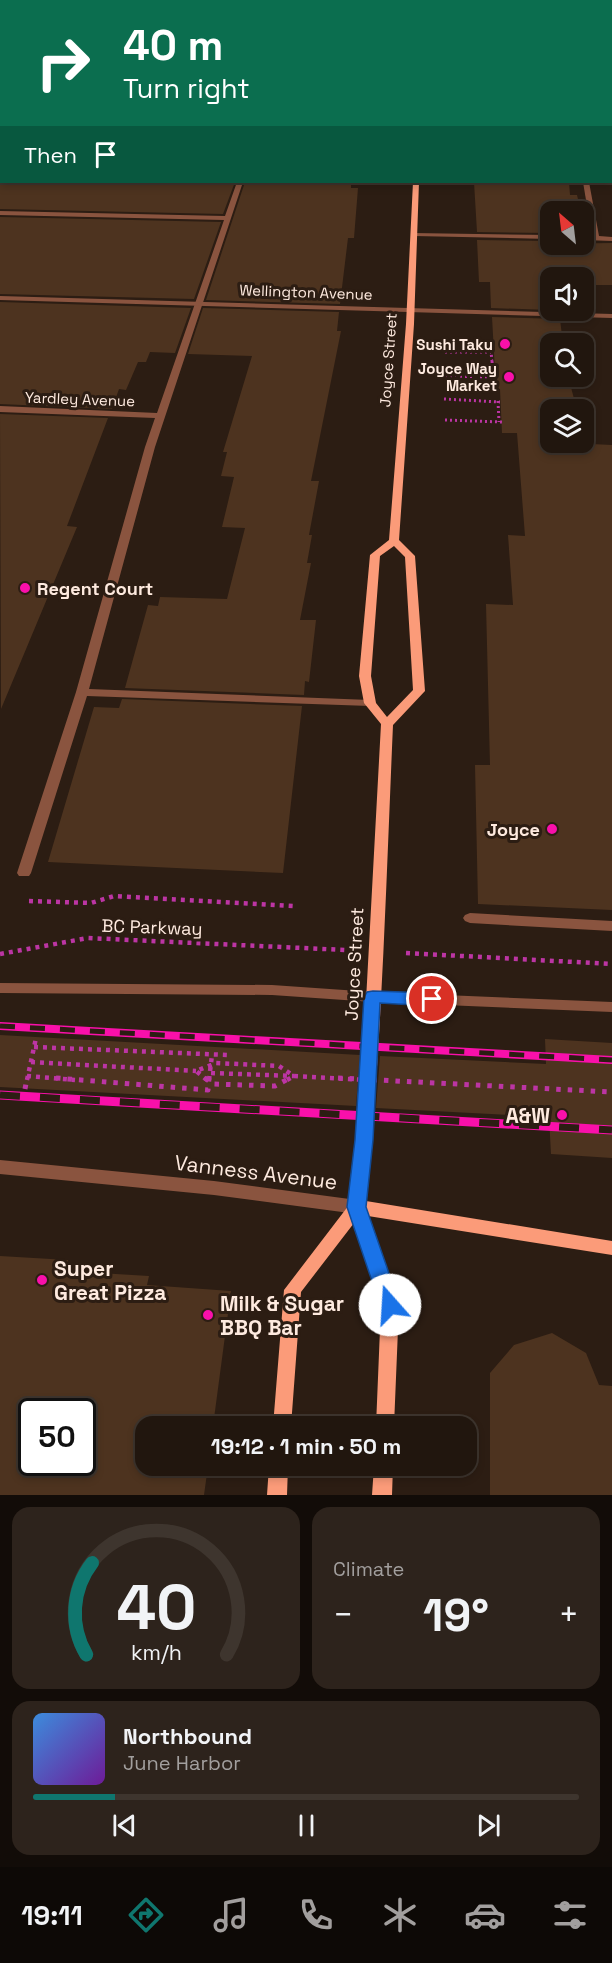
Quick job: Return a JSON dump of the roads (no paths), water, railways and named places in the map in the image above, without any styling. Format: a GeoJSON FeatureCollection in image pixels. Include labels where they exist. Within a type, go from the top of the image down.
{"type":"FeatureCollection","features":[{"type":"Feature","properties":{"kind":"main road","name":"Joyce Street"},"geometry":{"type":"LineString","coordinates":[[394,541],[411,309],[416,183]]}},
{"type":"Feature","properties":{"kind":"main road"},"geometry":{"type":"LineString","coordinates":[[394,541],[410,556],[419,691],[387,724],[370,703],[365,676],[375,555],[394,541]]}},
{"type":"Feature","properties":{"kind":"main road","name":"Joyce Street"},"geometry":{"type":"LineString","coordinates":[[385,1416],[390,1305],[357,1207],[364,1140],[373,997],[387,724]]}},
{"type":"Feature","properties":{"kind":"main road"},"geometry":{"type":"LineString","coordinates":[[283,1416],[292,1290],[357,1207]]}},
{"type":"Feature","properties":{"kind":"main road","name":"Vanness Avenue"},"geometry":{"type":"LineString","coordinates":[[357,1207],[612,1248]]}},
{"type":"Feature","properties":{"kind":"main road"},"geometry":{"type":"LineString","coordinates":[[277,1495],[278,1476]]}},
{"type":"Feature","properties":{"kind":"main road"},"geometry":{"type":"LineString","coordinates":[[382,1495],[383,1476]]}},
{"type":"Feature","properties":{"kind":"street"},"geometry":{"type":"LineString","coordinates":[[24,873],[82,692],[160,416],[240,183]]}},
{"type":"Feature","properties":{"kind":"street"},"geometry":{"type":"LineString","coordinates":[[586,183],[597,238],[612,239]]}},
{"type":"Feature","properties":{"kind":"street"},"geometry":{"type":"LineString","coordinates":[[0,213],[227,218]]}},
{"type":"Feature","properties":{"kind":"street"},"geometry":{"type":"LineString","coordinates":[[414,234],[540,237]]}},
{"type":"Feature","properties":{"kind":"street","name":"Wellington Avenue"},"geometry":{"type":"LineString","coordinates":[[0,298],[612,316]]}},
{"type":"Feature","properties":{"kind":"street","name":"Yardley Avenue"},"geometry":{"type":"LineString","coordinates":[[0,409],[160,416]]}},
{"type":"Feature","properties":{"kind":"street"},"geometry":{"type":"LineString","coordinates":[[82,692],[370,703]]}},
{"type":"Feature","properties":{"kind":"street"},"geometry":{"type":"LineString","coordinates":[[470,918],[612,926]]}},
{"type":"Feature","properties":{"kind":"street"},"geometry":{"type":"LineString","coordinates":[[0,988],[272,990],[373,997],[612,1007]]}},
{"type":"Feature","properties":{"kind":"street","name":"Vanness Avenue"},"geometry":{"type":"LineString","coordinates":[[0,1167],[222,1189],[357,1207]]}},
{"type":"Feature","properties":{"kind":"railway"},"geometry":{"type":"LineString","coordinates":[[0,1026],[612,1060]]}},
{"type":"Feature","properties":{"kind":"railway"},"geometry":{"type":"LineString","coordinates":[[0,1095],[612,1130]]}},
{"type":"Feature","properties":{"kind":"place","name":"Sushi Taku"},"geometry":{"type":"Point","coordinates":[505,344]}},
{"type":"Feature","properties":{"kind":"place","name":"Joyce Way Market"},"geometry":{"type":"Point","coordinates":[509,377]}},
{"type":"Feature","properties":{"kind":"place","name":"Regent Court"},"geometry":{"type":"Point","coordinates":[25,588]}},
{"type":"Feature","properties":{"kind":"place","name":"Joyce"},"geometry":{"type":"Point","coordinates":[552,829]}},
{"type":"Feature","properties":{"kind":"place","name":"A&W"},"geometry":{"type":"Point","coordinates":[562,1115]}},
{"type":"Feature","properties":{"kind":"place","name":"Super Great Pizza"},"geometry":{"type":"Point","coordinates":[42,1280]}},
{"type":"Feature","properties":{"kind":"place","name":"Milk & Sugar BBQ Bar"},"geometry":{"type":"Point","coordinates":[208,1315]}}]}
